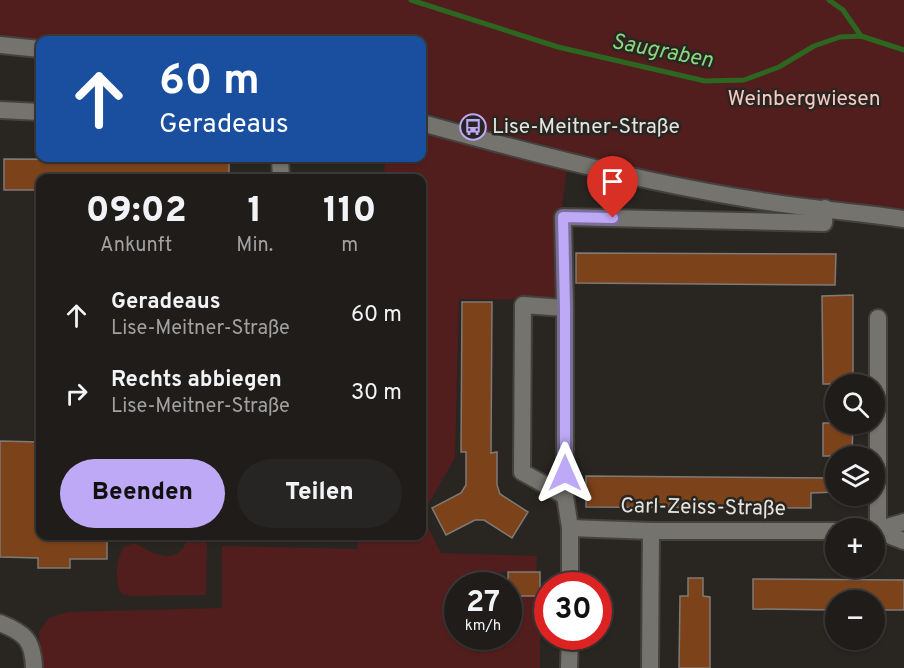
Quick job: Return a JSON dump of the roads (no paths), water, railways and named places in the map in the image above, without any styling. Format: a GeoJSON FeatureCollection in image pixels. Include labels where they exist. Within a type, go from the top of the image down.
{"type":"FeatureCollection","features":[{"type":"Feature","properties":{"kind":"street"},"geometry":{"type":"LineString","coordinates":[[0,45],[36,49]]}},
{"type":"Feature","properties":{"kind":"street"},"geometry":{"type":"LineString","coordinates":[[0,110],[36,112]]}},
{"type":"Feature","properties":{"kind":"street"},"geometry":{"type":"LineString","coordinates":[[426,124],[627,175],[755,201],[904,219]]}},
{"type":"Feature","properties":{"kind":"street"},"geometry":{"type":"LineString","coordinates":[[570,572],[570,528],[565,496],[563,217],[824,223],[825,208]]}},
{"type":"Feature","properties":{"kind":"street"},"geometry":{"type":"LineString","coordinates":[[565,308],[523,305],[522,448],[522,472],[565,496]]}},
{"type":"Feature","properties":{"kind":"street"},"geometry":{"type":"LineString","coordinates":[[876,518],[878,318]]}},
{"type":"Feature","properties":{"kind":"street"},"geometry":{"type":"LineString","coordinates":[[885,528],[904,522]]}},
{"type":"Feature","properties":{"kind":"street","name":"Carl-Zeiss-Straße"},"geometry":{"type":"LineString","coordinates":[[570,528],[651,531],[825,531]]}},
{"type":"Feature","properties":{"kind":"street"},"geometry":{"type":"LineString","coordinates":[[650,668],[651,531]]}},
{"type":"Feature","properties":{"kind":"street"},"geometry":{"type":"LineString","coordinates":[[885,534],[904,541]]}},
{"type":"Feature","properties":{"kind":"street"},"geometry":{"type":"LineString","coordinates":[[0,623],[21,632],[34,653],[34,668]]}},
{"type":"Feature","properties":{"kind":"street"},"geometry":{"type":"LineString","coordinates":[[569,668],[570,650]]}},
{"type":"Feature","properties":{"kind":"waterway","name":"Saugraben"},"geometry":{"type":"LineString","coordinates":[[411,0],[558,47],[705,81],[744,80],[779,67],[814,46],[840,37],[861,36],[904,50]]}},
{"type":"Feature","properties":{"kind":"waterway"},"geometry":{"type":"LineString","coordinates":[[829,0],[843,10],[861,36]]}},
{"type":"Feature","properties":{"kind":"place","name":"Lise-Meitner-Straße"},"geometry":{"type":"Point","coordinates":[473,127]}},
{"type":"Feature","properties":{"kind":"park label","name":"Weinbergwiesen"},"geometry":{"type":"Point","coordinates":[804,99]}}]}
